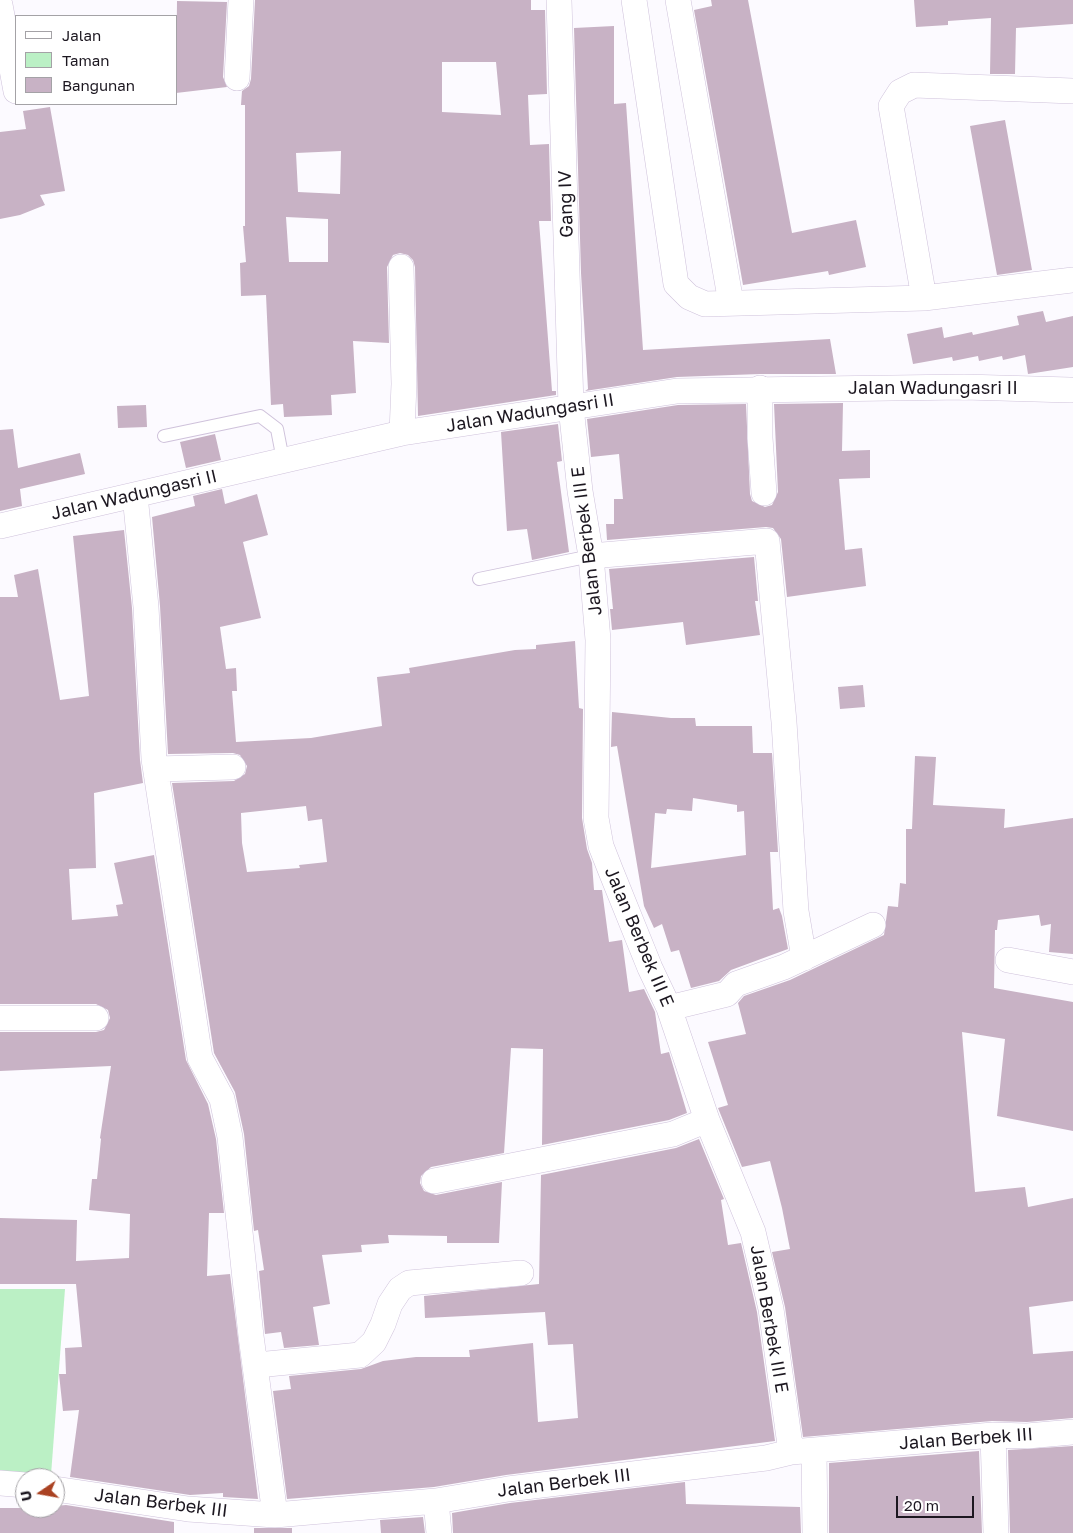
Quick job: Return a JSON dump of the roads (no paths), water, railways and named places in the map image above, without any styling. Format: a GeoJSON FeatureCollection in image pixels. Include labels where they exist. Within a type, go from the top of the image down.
{"type":"FeatureCollection","features":[{"type":"Feature","properties":{"kind":"street"},"geometry":{"type":"LineString","coordinates":[[236,78],[240,0]]}},
{"type":"Feature","properties":{"kind":"street","name":"Gang IV"},"geometry":{"type":"LineString","coordinates":[[559,0],[571,407]]}},
{"type":"Feature","properties":{"kind":"street"},"geometry":{"type":"LineString","coordinates":[[634,0],[676,284],[689,297],[705,304],[924,298],[1073,280]]}},
{"type":"Feature","properties":{"kind":"street"},"geometry":{"type":"LineString","coordinates":[[678,0],[731,303]]}},
{"type":"Feature","properties":{"kind":"street"},"geometry":{"type":"LineString","coordinates":[[0,5],[15,86]]}},
{"type":"Feature","properties":{"kind":"street"},"geometry":{"type":"LineString","coordinates":[[924,298],[891,106],[900,92],[914,86],[1073,91]]}},
{"type":"Feature","properties":{"kind":"street"},"geometry":{"type":"LineString","coordinates":[[401,267],[402,433]]}},
{"type":"Feature","properties":{"kind":"street","name":"Jalan Wadungasri II"},"geometry":{"type":"LineString","coordinates":[[0,526],[402,433],[677,391],[760,388],[964,387],[1070,390]]}},
{"type":"Feature","properties":{"kind":"street"},"geometry":{"type":"LineString","coordinates":[[760,388],[760,438],[764,493]]}},
{"type":"Feature","properties":{"kind":"street","name":"Jalan Berbek III E"},"geometry":{"type":"LineString","coordinates":[[571,407],[580,491],[591,556],[598,640],[596,818],[601,846],[650,968],[669,1008],[707,1120],[753,1232],[803,1452],[815,1533]]}},
{"type":"Feature","properties":{"kind":"street"},"geometry":{"type":"LineString","coordinates":[[135,495],[146,607],[146,636],[156,769],[200,1058],[222,1099],[230,1137],[251,1336],[288,1521]]}},
{"type":"Feature","properties":{"kind":"street"},"geometry":{"type":"LineString","coordinates":[[591,556],[767,541],[784,722],[796,911],[804,958]]}},
{"type":"Feature","properties":{"kind":"street"},"geometry":{"type":"LineString","coordinates":[[156,769],[233,767]]}},
{"type":"Feature","properties":{"kind":"street"},"geometry":{"type":"LineString","coordinates":[[669,1008],[727,994],[736,984],[804,958],[873,925]]}},
{"type":"Feature","properties":{"kind":"street"},"geometry":{"type":"LineString","coordinates":[[1008,960],[1073,972]]}},
{"type":"Feature","properties":{"kind":"street"},"geometry":{"type":"LineString","coordinates":[[0,1018],[96,1018]]}},
{"type":"Feature","properties":{"kind":"street"},"geometry":{"type":"LineString","coordinates":[[434,1181],[664,1136],[707,1120]]}},
{"type":"Feature","properties":{"kind":"street"},"geometry":{"type":"LineString","coordinates":[[257,1365],[360,1355],[374,1342],[394,1296],[409,1283],[521,1273]]}},
{"type":"Feature","properties":{"kind":"street","name":"Jalan Berbek III"},"geometry":{"type":"LineString","coordinates":[[65,1491],[188,1509],[288,1521],[436,1501],[508,1489],[803,1452],[993,1435],[1027,1436],[1073,1432]]}},
{"type":"Feature","properties":{"kind":"street"},"geometry":{"type":"LineString","coordinates":[[993,1435],[996,1533]]}},
{"type":"Feature","properties":{"kind":"street"},"geometry":{"type":"LineString","coordinates":[[0,1482],[15,1484]]}},
{"type":"Feature","properties":{"kind":"street"},"geometry":{"type":"LineString","coordinates":[[436,1501],[438,1533]]}},
{"type":"Feature","properties":{"kind":"lane"},"geometry":{"type":"LineString","coordinates":[[164,436],[260,416],[277,429],[283,460]]}},
{"type":"Feature","properties":{"kind":"lane"},"geometry":{"type":"LineString","coordinates":[[479,579],[591,556]]}}]}
